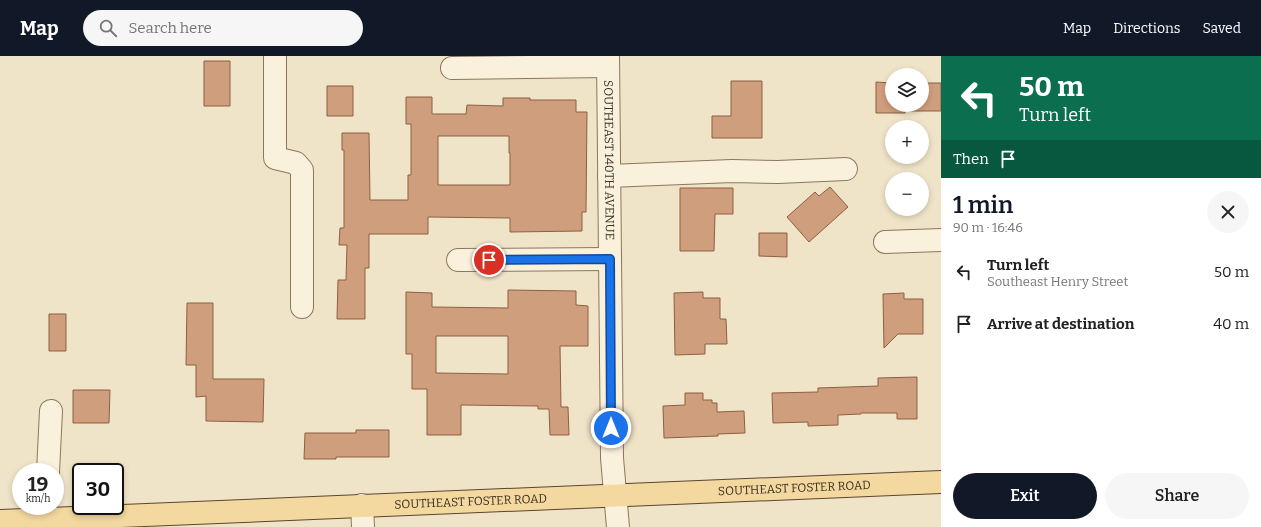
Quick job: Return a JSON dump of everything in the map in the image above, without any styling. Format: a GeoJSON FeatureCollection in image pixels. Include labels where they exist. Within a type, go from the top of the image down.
{"type":"FeatureCollection","features":[{"type":"Feature","properties":{"kind":"main road","name":"SOUTHEAST FOSTER ROAD"},"geometry":{"type":"LineString","coordinates":[[64,512],[362,505],[941,482]]}},
{"type":"Feature","properties":{"kind":"main road","name":"SOUTHEAST FOSTER ROAD"},"geometry":{"type":"LineString","coordinates":[[11,523],[36,515]]}},
{"type":"Feature","properties":{"kind":"street"},"geometry":{"type":"LineString","coordinates":[[275,56],[275,158],[296,162],[302,170],[302,307]]}},
{"type":"Feature","properties":{"kind":"street"},"geometry":{"type":"LineString","coordinates":[[452,68],[608,61]]}},
{"type":"Feature","properties":{"kind":"street","name":"SOUTHEAST 140TH AVENUE"},"geometry":{"type":"LineString","coordinates":[[608,61],[612,458],[618,527]]}},
{"type":"Feature","properties":{"kind":"street"},"geometry":{"type":"LineString","coordinates":[[609,176],[732,171],[778,172],[846,169]]}},
{"type":"Feature","properties":{"kind":"street"},"geometry":{"type":"LineString","coordinates":[[885,242],[941,240]]}},
{"type":"Feature","properties":{"kind":"street"},"geometry":{"type":"LineString","coordinates":[[458,260],[610,259]]}},
{"type":"Feature","properties":{"kind":"street"},"geometry":{"type":"LineString","coordinates":[[48,463],[51,411]]}},
{"type":"Feature","properties":{"kind":"street"},"geometry":{"type":"LineString","coordinates":[[362,505],[363,527]]}},
{"type":"Feature","properties":{"kind":"building"},"geometry":{"type":"Polygon","coordinates":[[[204,61],[230,61],[230,106],[204,106],[204,61]]]}},
{"type":"Feature","properties":{"kind":"building"},"geometry":{"type":"Polygon","coordinates":[[[731,81],[762,81],[762,138],[712,138],[712,116],[731,116],[731,81]]]}},
{"type":"Feature","properties":{"kind":"building"},"geometry":{"type":"Polygon","coordinates":[[[876,82],[885,83],[885,112],[905,113],[876,113],[876,82]]]}},
{"type":"Feature","properties":{"kind":"building"},"geometry":{"type":"Polygon","coordinates":[[[929,83],[941,83],[941,111],[929,111],[929,83]]]}},
{"type":"Feature","properties":{"kind":"building"},"geometry":{"type":"Polygon","coordinates":[[[327,86],[353,86],[353,116],[327,116],[327,86]]]}},
{"type":"Feature","properties":{"kind":"building"},"geometry":{"type":"Polygon","coordinates":[[[406,97],[432,97],[432,114],[466,114],[467,105],[503,106],[503,98],[530,98],[530,100],[576,100],[576,112],[587,112],[586,212],[582,212],[582,231],[510,232],[510,218],[428,217],[428,234],[369,234],[369,268],[365,268],[365,319],[337,319],[338,280],[346,280],[347,245],[339,245],[340,228],[344,228],[344,150],[342,150],[342,133],[369,133],[370,200],[408,200],[408,175],[411,175],[411,124],[406,124],[406,97]],[[438,136],[438,185],[510,185],[509,136],[438,136]]]}},
{"type":"Feature","properties":{"kind":"building"},"geometry":{"type":"Polygon","coordinates":[[[830,187],[848,207],[809,242],[787,217],[815,192],[819,196],[830,187]]]}},
{"type":"Feature","properties":{"kind":"building"},"geometry":{"type":"Polygon","coordinates":[[[680,188],[733,188],[733,214],[715,214],[714,251],[680,251],[680,188]]]}},
{"type":"Feature","properties":{"kind":"building"},"geometry":{"type":"Polygon","coordinates":[[[759,233],[787,233],[787,257],[759,256],[759,233]]]}},
{"type":"Feature","properties":{"kind":"building"},"geometry":{"type":"Polygon","coordinates":[[[508,290],[576,291],[576,305],[588,306],[588,346],[560,346],[561,407],[568,407],[569,435],[550,435],[549,409],[538,409],[538,406],[461,405],[461,435],[427,435],[427,389],[412,389],[412,354],[406,354],[406,292],[432,293],[432,307],[508,308],[508,290]],[[436,336],[436,373],[508,374],[508,336],[436,336]]]}},
{"type":"Feature","properties":{"kind":"building"},"geometry":{"type":"Polygon","coordinates":[[[703,292],[703,298],[720,298],[720,319],[726,319],[727,344],[705,344],[705,354],[675,355],[674,293],[703,292]]]}},
{"type":"Feature","properties":{"kind":"building"},"geometry":{"type":"Polygon","coordinates":[[[904,293],[904,299],[923,299],[923,334],[898,334],[884,348],[883,294],[904,293]]]}},
{"type":"Feature","properties":{"kind":"building"},"geometry":{"type":"Polygon","coordinates":[[[187,303],[213,303],[213,379],[264,379],[263,422],[206,421],[206,396],[196,397],[196,365],[186,365],[187,303]]]}},
{"type":"Feature","properties":{"kind":"building"},"geometry":{"type":"Polygon","coordinates":[[[49,314],[66,314],[66,351],[49,351],[49,314]]]}},
{"type":"Feature","properties":{"kind":"building"},"geometry":{"type":"Polygon","coordinates":[[[917,377],[917,419],[897,419],[897,413],[861,413],[838,415],[838,425],[808,426],[808,422],[773,423],[772,393],[818,392],[818,388],[878,386],[878,378],[917,377]]]}},
{"type":"Feature","properties":{"kind":"building"},"geometry":{"type":"Polygon","coordinates":[[[73,390],[110,390],[109,423],[73,423],[73,390]]]}},
{"type":"Feature","properties":{"kind":"building"},"geometry":{"type":"Polygon","coordinates":[[[685,393],[703,393],[703,400],[712,400],[712,403],[717,403],[717,412],[744,411],[745,433],[718,434],[718,436],[664,438],[663,406],[685,405],[685,393]]]}},
{"type":"Feature","properties":{"kind":"building"},"geometry":{"type":"Polygon","coordinates":[[[356,430],[389,430],[389,457],[336,457],[336,459],[304,459],[305,433],[356,433],[356,430]]]}},
{"type":"Feature","properties":{"kind":"route"},"geometry":{"type":"LineString","coordinates":[[489,260],[610,259],[611,428]]}}]}
